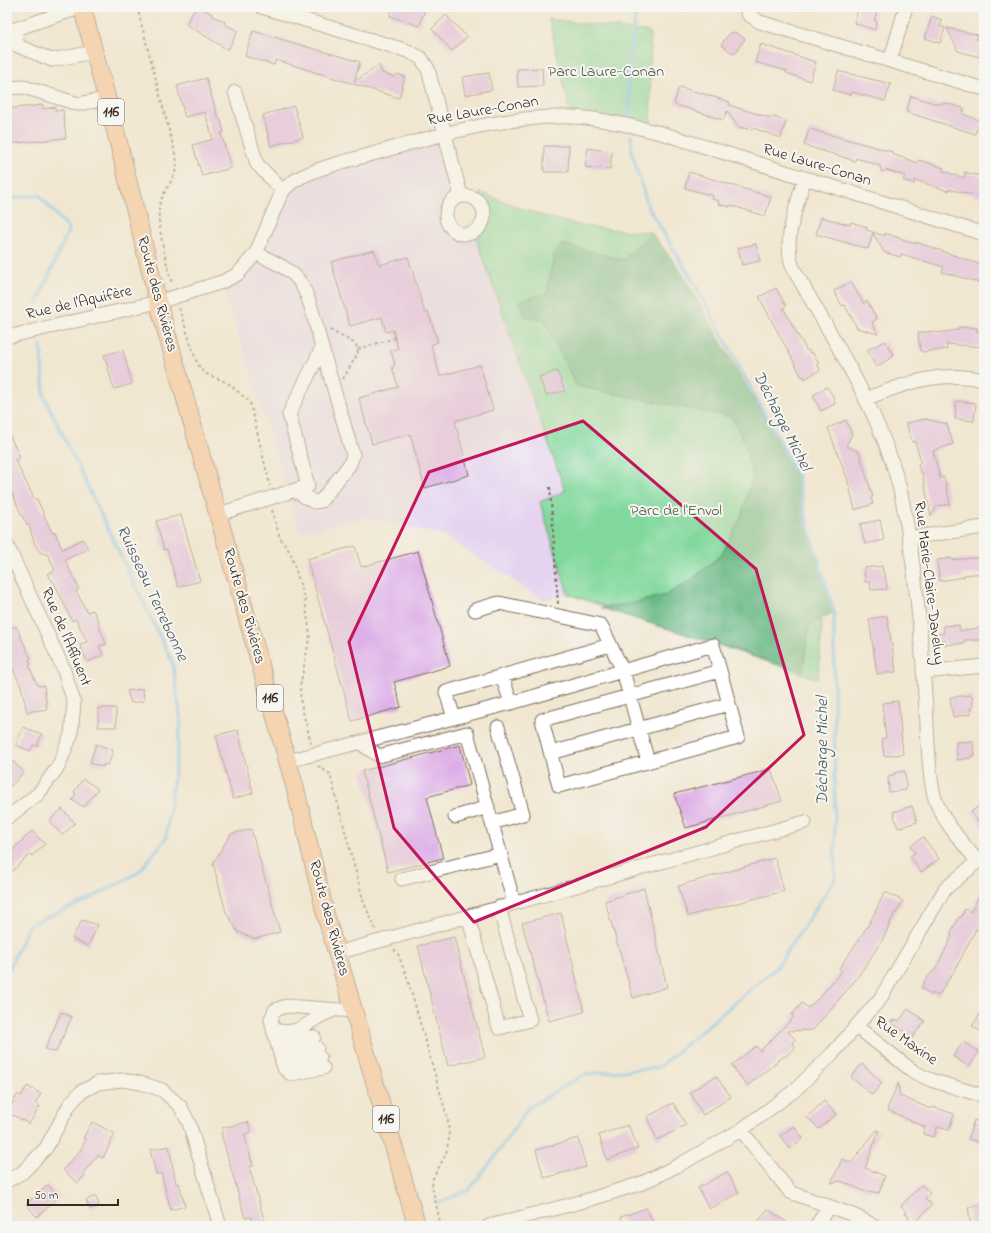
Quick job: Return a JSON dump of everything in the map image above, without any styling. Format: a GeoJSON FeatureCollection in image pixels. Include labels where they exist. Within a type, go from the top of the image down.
{"type":"FeatureCollection","features":[{"type":"Feature","properties":{"kind":"main road","name":"Route des Rivières"},"geometry":{"type":"LineString","coordinates":[[82,7],[158,302],[288,761],[337,953],[346,1010],[417,1226]]}},
{"type":"Feature","properties":{"kind":"street"},"geometry":{"type":"LineString","coordinates":[[82,7],[15,28],[18,46],[52,60],[94,52]]}},
{"type":"Feature","properties":{"kind":"street"},"geometry":{"type":"LineString","coordinates":[[262,7],[408,51],[421,58],[428,69],[461,196]]}},
{"type":"Feature","properties":{"kind":"street"},"geometry":{"type":"LineString","coordinates":[[746,7],[748,14],[760,22],[984,89]]}},
{"type":"Feature","properties":{"kind":"street"},"geometry":{"type":"LineString","coordinates":[[890,61],[906,7]]}},
{"type":"Feature","properties":{"kind":"street"},"geometry":{"type":"LineString","coordinates":[[7,88],[24,87],[78,104],[107,100]]}},
{"type":"Feature","properties":{"kind":"street"},"geometry":{"type":"LineString","coordinates":[[235,92],[257,164],[283,191]]}},
{"type":"Feature","properties":{"kind":"street","name":"Rue Laure-Conan"},"geometry":{"type":"LineString","coordinates":[[158,302],[222,282],[238,274],[256,253],[286,186],[301,177],[333,165],[445,134],[520,119],[555,116],[617,123],[661,133],[804,179],[984,234]]}},
{"type":"Feature","properties":{"kind":"street","name":"Rue Marie-Claire-Daveluy"},"geometry":{"type":"LineString","coordinates":[[804,179],[788,240],[788,256],[793,268],[865,399],[890,455],[900,493],[909,538],[923,672],[933,793],[944,818],[981,859]]}},
{"type":"Feature","properties":{"kind":"street"},"geometry":{"type":"LineString","coordinates":[[256,253],[281,265],[295,276],[306,291],[353,455],[350,464],[321,501],[314,502],[296,491]]}},
{"type":"Feature","properties":{"kind":"street","name":"Rue de l'Aquifère"},"geometry":{"type":"LineString","coordinates":[[7,337],[158,302]]}},
{"type":"Feature","properties":{"kind":"street"},"geometry":{"type":"LineString","coordinates":[[219,514],[272,499],[308,486],[289,414],[322,348]]}},
{"type":"Feature","properties":{"kind":"street"},"geometry":{"type":"LineString","coordinates":[[865,399],[907,383],[933,377],[970,377],[984,380]]}},
{"type":"Feature","properties":{"kind":"street"},"geometry":{"type":"LineString","coordinates":[[909,538],[984,527]]}},
{"type":"Feature","properties":{"kind":"street","name":"Rue de l'Affluent"},"geometry":{"type":"LineString","coordinates":[[7,545],[63,668],[74,702],[71,735],[58,766],[38,794],[7,818]]}},
{"type":"Feature","properties":{"kind":"street"},"geometry":{"type":"LineString","coordinates":[[475,610],[499,603],[601,625],[623,671],[648,762]]}},
{"type":"Feature","properties":{"kind":"street"},"geometry":{"type":"LineString","coordinates":[[288,761],[511,703],[713,645],[738,737],[559,786],[542,720],[720,671]]}},
{"type":"Feature","properties":{"kind":"street"},"geometry":{"type":"LineString","coordinates":[[454,718],[446,692],[610,646]]}},
{"type":"Feature","properties":{"kind":"street"},"geometry":{"type":"LineString","coordinates":[[923,672],[984,666]]}},
{"type":"Feature","properties":{"kind":"street"},"geometry":{"type":"LineString","coordinates":[[502,676],[511,703]]}},
{"type":"Feature","properties":{"kind":"street"},"geometry":{"type":"LineString","coordinates":[[551,753],[729,704]]}},
{"type":"Feature","properties":{"kind":"street"},"geometry":{"type":"LineString","coordinates":[[492,823],[523,814],[498,727]]}},
{"type":"Feature","properties":{"kind":"street"},"geometry":{"type":"LineString","coordinates":[[360,743],[379,756],[468,733],[514,903]]}},
{"type":"Feature","properties":{"kind":"street"},"geometry":{"type":"LineString","coordinates":[[455,817],[488,807]]}},
{"type":"Feature","properties":{"kind":"street"},"geometry":{"type":"LineString","coordinates":[[337,953],[805,822]]}},
{"type":"Feature","properties":{"kind":"street"},"geometry":{"type":"LineString","coordinates":[[402,880],[501,854]]}},
{"type":"Feature","properties":{"kind":"street"},"geometry":{"type":"LineString","coordinates":[[489,1226],[642,1183],[679,1165],[741,1130],[794,1091],[832,1054],[880,999],[945,889],[981,859]]}},
{"type":"Feature","properties":{"kind":"street"},"geometry":{"type":"LineString","coordinates":[[468,916],[499,1028],[530,1020],[499,907]]}},
{"type":"Feature","properties":{"kind":"street"},"geometry":{"type":"LineString","coordinates":[[276,1038],[287,1053],[318,1053],[291,1064],[282,1062],[271,1019],[275,1010],[286,1006],[346,1010]]}},
{"type":"Feature","properties":{"kind":"street"},"geometry":{"type":"LineString","coordinates":[[276,1038],[283,1032],[296,1031],[304,1027],[321,1014],[346,1010]]}},
{"type":"Feature","properties":{"kind":"street","name":"Rue Maxine"},"geometry":{"type":"LineString","coordinates":[[857,1027],[914,1072],[931,1080],[983,1094]]}},
{"type":"Feature","properties":{"kind":"street"},"geometry":{"type":"LineString","coordinates":[[7,1181],[23,1172],[46,1148],[70,1104],[81,1092],[98,1084],[114,1081],[122,1080],[141,1083],[162,1090],[180,1106],[189,1123],[220,1226]]}},
{"type":"Feature","properties":{"kind":"street"},"geometry":{"type":"LineString","coordinates":[[741,1130],[790,1192],[828,1208],[853,1215],[875,1226]]}},
{"type":"Feature","properties":{"kind":"street"},"geometry":{"type":"LineString","coordinates":[[816,1226],[828,1208]]}},
{"type":"Feature","properties":{"kind":"path"},"geometry":{"type":"LineString","coordinates":[[137,7],[177,161],[177,170],[163,195],[158,213],[171,281]]}},
{"type":"Feature","properties":{"kind":"path"},"geometry":{"type":"LineString","coordinates":[[180,309],[197,363],[204,373],[228,383],[250,402],[270,483],[272,512],[280,538],[290,552],[305,600],[310,635],[300,687],[301,704],[318,768],[330,774],[364,903],[376,930]]}},
{"type":"Feature","properties":{"kind":"path"},"geometry":{"type":"LineString","coordinates":[[317,333],[329,330],[356,344],[358,348],[358,353],[344,379],[332,382]]}},
{"type":"Feature","properties":{"kind":"path"},"geometry":{"type":"LineString","coordinates":[[358,348],[395,338]]}},
{"type":"Feature","properties":{"kind":"path"},"geometry":{"type":"LineString","coordinates":[[550,487],[558,612]]}},
{"type":"Feature","properties":{"kind":"path"},"geometry":{"type":"LineString","coordinates":[[392,946],[398,954],[407,977],[448,1120],[449,1138],[446,1154],[433,1178],[432,1187],[441,1226]]}},
{"type":"Feature","properties":{"kind":"highlighted area"},"geometry":{"type":"Polygon","coordinates":[[[583,421],[756,569],[804,735],[706,827],[474,922],[394,828],[349,642],[429,472],[583,421]]]}},
{"type":"Feature","properties":{"kind":"shaded area"},"geometry":{"type":"Polygon","coordinates":[[[445,133],[456,198],[446,209],[447,222],[456,232],[465,234],[474,232],[565,491],[540,503],[568,594],[543,600],[443,535],[363,518],[300,532],[222,282],[242,269],[281,194],[301,177],[445,133]]]}},
{"type":"Feature","properties":{"kind":"green space","name":"Parc Laure-Conan"},"geometry":{"type":"Polygon","coordinates":[[[549,19],[650,32],[651,131],[571,118],[549,19]]]}},
{"type":"Feature","properties":{"kind":"green space","name":"Parc de l'Envol"},"geometry":{"type":"Polygon","coordinates":[[[480,192],[551,218],[584,226],[651,232],[770,446],[814,579],[822,629],[818,679],[568,594],[540,502],[565,491],[474,232],[483,220],[483,211],[479,202],[480,192]]]}},
{"type":"Feature","properties":{"kind":"green space"},"geometry":{"type":"Polygon","coordinates":[[[651,232],[678,267],[797,474],[809,530],[834,612],[809,625],[803,671],[601,608],[634,603],[666,595],[691,580],[722,554],[741,517],[753,475],[743,439],[732,417],[576,386],[544,319],[526,317],[519,301],[547,293],[554,253],[562,244],[623,260],[651,232]]]}},
{"type":"Feature","properties":{"kind":"building"},"geometry":{"type":"Polygon","coordinates":[[[196,7],[200,7],[212,14],[211,15],[225,22],[224,24],[238,31],[228,50],[186,24],[196,7]]]}},
{"type":"Feature","properties":{"kind":"building"},"geometry":{"type":"Polygon","coordinates":[[[393,7],[426,7],[419,26],[390,16],[393,7]]]}},
{"type":"Feature","properties":{"kind":"building"},"geometry":{"type":"Polygon","coordinates":[[[859,7],[877,12],[874,20],[877,21],[875,30],[854,23],[859,7]]]}},
{"type":"Feature","properties":{"kind":"building"},"geometry":{"type":"Polygon","coordinates":[[[446,15],[467,37],[452,51],[432,29],[446,15]]]}},
{"type":"Feature","properties":{"kind":"building"},"geometry":{"type":"Polygon","coordinates":[[[932,16],[942,20],[940,26],[945,28],[940,43],[925,38],[932,16]]]}},
{"type":"Feature","properties":{"kind":"building"},"geometry":{"type":"Polygon","coordinates":[[[947,28],[978,35],[976,39],[983,41],[979,57],[958,51],[947,28]]]}},
{"type":"Feature","properties":{"kind":"building"},"geometry":{"type":"Polygon","coordinates":[[[253,31],[360,62],[354,82],[379,65],[382,73],[394,77],[398,74],[405,77],[399,98],[276,60],[274,65],[245,56],[253,31]]]}},
{"type":"Feature","properties":{"kind":"building"},"geometry":{"type":"Polygon","coordinates":[[[735,32],[745,39],[734,54],[721,45],[729,34],[735,32]]]}},
{"type":"Feature","properties":{"kind":"building"},"geometry":{"type":"Polygon","coordinates":[[[761,44],[816,62],[810,81],[786,73],[787,71],[755,62],[761,44]]]}},
{"type":"Feature","properties":{"kind":"building"},"geometry":{"type":"Polygon","coordinates":[[[542,68],[543,86],[518,87],[517,69],[542,68]]]}},
{"type":"Feature","properties":{"kind":"building"},"geometry":{"type":"Polygon","coordinates":[[[838,71],[891,84],[885,101],[852,92],[851,95],[833,90],[838,71]]]}},
{"type":"Feature","properties":{"kind":"building"},"geometry":{"type":"Polygon","coordinates":[[[489,73],[492,90],[465,95],[462,77],[489,73]]]}},
{"type":"Feature","properties":{"kind":"building"},"geometry":{"type":"Polygon","coordinates":[[[206,78],[218,118],[220,118],[224,132],[221,133],[231,168],[202,176],[193,145],[213,139],[205,112],[185,117],[177,86],[206,78]]]}},
{"type":"Feature","properties":{"kind":"building"},"geometry":{"type":"Polygon","coordinates":[[[679,87],[730,102],[729,105],[770,118],[770,116],[786,121],[781,138],[753,128],[752,130],[738,127],[727,111],[723,120],[674,104],[679,87]]]}},
{"type":"Feature","properties":{"kind":"building"},"geometry":{"type":"Polygon","coordinates":[[[911,96],[937,104],[945,103],[964,108],[963,114],[984,122],[984,132],[976,130],[975,134],[906,112],[911,96]]]}},
{"type":"Feature","properties":{"kind":"building"},"geometry":{"type":"Polygon","coordinates":[[[43,105],[43,109],[55,107],[55,111],[63,110],[66,138],[7,144],[7,109],[43,105]]]}},
{"type":"Feature","properties":{"kind":"building"},"geometry":{"type":"Polygon","coordinates":[[[294,106],[303,137],[271,146],[263,115],[294,106]]]}},
{"type":"Feature","properties":{"kind":"building"},"geometry":{"type":"Polygon","coordinates":[[[809,129],[893,152],[892,154],[918,163],[919,160],[944,168],[943,171],[964,178],[965,172],[984,177],[984,198],[949,189],[948,191],[915,180],[914,184],[903,180],[905,176],[886,170],[882,172],[880,166],[875,164],[856,158],[855,161],[804,145],[809,129]]]}},
{"type":"Feature","properties":{"kind":"building"},"geometry":{"type":"Polygon","coordinates":[[[544,146],[569,146],[568,172],[544,172],[544,146]]]}},
{"type":"Feature","properties":{"kind":"building"},"geometry":{"type":"Polygon","coordinates":[[[588,148],[612,152],[610,169],[585,167],[588,148]]]}},
{"type":"Feature","properties":{"kind":"building"},"geometry":{"type":"Polygon","coordinates":[[[689,172],[771,197],[765,216],[730,205],[730,207],[718,204],[719,201],[712,199],[713,196],[685,188],[689,172]]]}},
{"type":"Feature","properties":{"kind":"building"},"geometry":{"type":"Polygon","coordinates":[[[821,217],[850,225],[851,222],[867,227],[866,230],[885,236],[885,233],[916,244],[916,242],[979,264],[982,255],[984,256],[984,284],[942,272],[944,267],[901,254],[900,257],[884,252],[873,233],[868,249],[816,234],[821,217]]]}},
{"type":"Feature","properties":{"kind":"building"},"geometry":{"type":"Polygon","coordinates":[[[756,244],[760,261],[742,265],[738,248],[756,244]]]}},
{"type":"Feature","properties":{"kind":"building"},"geometry":{"type":"Polygon","coordinates":[[[374,250],[379,265],[408,257],[425,313],[428,312],[438,342],[431,345],[440,376],[480,365],[493,410],[455,421],[469,475],[425,488],[410,434],[372,444],[359,398],[398,387],[392,367],[395,365],[391,351],[398,349],[393,330],[386,332],[382,317],[350,326],[331,262],[374,250]]]}},
{"type":"Feature","properties":{"kind":"building"},"geometry":{"type":"Polygon","coordinates":[[[851,282],[863,303],[867,301],[877,319],[872,322],[878,334],[857,328],[845,305],[842,306],[834,291],[851,282]]]}},
{"type":"Feature","properties":{"kind":"building"},"geometry":{"type":"Polygon","coordinates":[[[776,288],[786,306],[783,308],[807,351],[809,350],[810,353],[812,352],[819,363],[817,364],[820,370],[805,379],[804,376],[802,377],[759,297],[776,288]]]}},
{"type":"Feature","properties":{"kind":"building"},"geometry":{"type":"Polygon","coordinates":[[[959,327],[977,328],[976,331],[984,331],[983,347],[946,344],[947,349],[923,352],[920,350],[918,333],[935,331],[935,333],[958,330],[959,327]]]}},
{"type":"Feature","properties":{"kind":"building"},"geometry":{"type":"Polygon","coordinates":[[[885,341],[894,356],[876,367],[867,350],[885,341]]]}},
{"type":"Feature","properties":{"kind":"building"},"geometry":{"type":"Polygon","coordinates":[[[123,350],[132,384],[114,389],[104,355],[123,350]]]}},
{"type":"Feature","properties":{"kind":"building"},"geometry":{"type":"Polygon","coordinates":[[[557,371],[565,391],[546,395],[539,377],[557,371]]]}},
{"type":"Feature","properties":{"kind":"building"},"geometry":{"type":"Polygon","coordinates":[[[827,387],[833,396],[835,404],[821,411],[813,395],[827,387]]]}},
{"type":"Feature","properties":{"kind":"building"},"geometry":{"type":"Polygon","coordinates":[[[956,401],[976,403],[974,421],[955,419],[956,401]]]}},
{"type":"Feature","properties":{"kind":"building"},"geometry":{"type":"Polygon","coordinates":[[[925,419],[947,424],[953,444],[933,451],[940,478],[944,477],[950,504],[937,506],[931,516],[922,472],[920,472],[918,465],[921,461],[915,441],[912,442],[906,423],[925,419]]]}},
{"type":"Feature","properties":{"kind":"building"},"geometry":{"type":"Polygon","coordinates":[[[846,420],[852,434],[846,446],[859,452],[873,497],[871,497],[873,504],[855,510],[847,478],[828,428],[846,420]]]}},
{"type":"Feature","properties":{"kind":"building"},"geometry":{"type":"Polygon","coordinates":[[[7,430],[20,457],[15,460],[35,500],[37,499],[52,533],[55,532],[62,549],[83,539],[88,549],[65,560],[79,589],[76,591],[87,612],[93,610],[99,622],[98,623],[106,644],[99,646],[103,655],[87,662],[80,645],[87,642],[76,619],[72,621],[55,584],[47,574],[55,570],[48,555],[40,552],[35,545],[29,525],[27,525],[24,520],[7,482],[7,430]]]}},
{"type":"Feature","properties":{"kind":"building"},"geometry":{"type":"Polygon","coordinates":[[[181,515],[200,581],[178,587],[167,549],[164,550],[156,521],[181,515]]]}},
{"type":"Feature","properties":{"kind":"building"},"geometry":{"type":"Polygon","coordinates":[[[880,520],[884,540],[865,544],[860,524],[880,520]]]}},
{"type":"Feature","properties":{"kind":"building"},"geometry":{"type":"Polygon","coordinates":[[[355,546],[361,567],[418,551],[450,666],[394,682],[401,707],[352,721],[307,559],[355,546]]]}},
{"type":"Feature","properties":{"kind":"building"},"geometry":{"type":"Polygon","coordinates":[[[984,557],[984,573],[964,575],[964,577],[940,581],[938,560],[984,557]]]}},
{"type":"Feature","properties":{"kind":"building"},"geometry":{"type":"Polygon","coordinates":[[[882,566],[883,573],[885,573],[887,589],[871,590],[870,582],[865,582],[864,568],[882,566]]]}},
{"type":"Feature","properties":{"kind":"building"},"geometry":{"type":"Polygon","coordinates":[[[887,616],[896,672],[877,674],[869,619],[887,616]]]}},
{"type":"Feature","properties":{"kind":"building"},"geometry":{"type":"Polygon","coordinates":[[[959,625],[960,631],[984,627],[984,640],[964,640],[964,643],[945,645],[945,640],[937,640],[937,634],[944,633],[943,626],[959,625]]]}},
{"type":"Feature","properties":{"kind":"building"},"geometry":{"type":"Polygon","coordinates":[[[16,626],[31,659],[29,660],[31,665],[29,666],[38,686],[44,685],[47,709],[27,712],[21,686],[7,657],[7,655],[12,652],[7,643],[7,630],[16,626]]]}},
{"type":"Feature","properties":{"kind":"building"},"geometry":{"type":"Polygon","coordinates":[[[143,689],[144,701],[131,703],[127,691],[143,689]]]}},
{"type":"Feature","properties":{"kind":"building"},"geometry":{"type":"Polygon","coordinates":[[[972,695],[973,707],[970,708],[971,714],[953,717],[950,697],[972,695]]]}},
{"type":"Feature","properties":{"kind":"building"},"geometry":{"type":"Polygon","coordinates":[[[898,701],[903,754],[884,756],[882,739],[886,738],[882,703],[898,701]]]}},
{"type":"Feature","properties":{"kind":"building"},"geometry":{"type":"Polygon","coordinates":[[[98,708],[116,708],[116,727],[98,727],[98,708]]]}},
{"type":"Feature","properties":{"kind":"building"},"geometry":{"type":"Polygon","coordinates":[[[23,727],[42,734],[37,746],[33,745],[30,751],[16,745],[23,727]]]}},
{"type":"Feature","properties":{"kind":"building"},"geometry":{"type":"Polygon","coordinates":[[[238,730],[253,793],[233,799],[216,735],[238,730]]]}},
{"type":"Feature","properties":{"kind":"building"},"geometry":{"type":"Polygon","coordinates":[[[973,741],[975,756],[957,760],[956,742],[973,741]]]}},
{"type":"Feature","properties":{"kind":"building"},"geometry":{"type":"Polygon","coordinates":[[[96,744],[113,750],[108,765],[104,764],[103,767],[90,763],[96,744]]]}},
{"type":"Feature","properties":{"kind":"building"},"geometry":{"type":"Polygon","coordinates":[[[460,745],[470,785],[427,797],[443,858],[388,872],[362,771],[460,745]]]}},
{"type":"Feature","properties":{"kind":"building"},"geometry":{"type":"Polygon","coordinates":[[[7,756],[24,772],[7,790],[7,756]]]}},
{"type":"Feature","properties":{"kind":"building"},"geometry":{"type":"Polygon","coordinates":[[[771,769],[782,801],[686,828],[674,794],[771,769]]]}},
{"type":"Feature","properties":{"kind":"building"},"geometry":{"type":"Polygon","coordinates":[[[905,771],[906,790],[889,792],[888,776],[905,771]]]}},
{"type":"Feature","properties":{"kind":"building"},"geometry":{"type":"Polygon","coordinates":[[[83,779],[98,789],[84,807],[72,800],[76,794],[74,792],[83,779]]]}},
{"type":"Feature","properties":{"kind":"building"},"geometry":{"type":"Polygon","coordinates":[[[984,802],[984,829],[971,812],[984,802]]]}},
{"type":"Feature","properties":{"kind":"building"},"geometry":{"type":"Polygon","coordinates":[[[912,806],[917,822],[898,828],[893,812],[912,806]]]}},
{"type":"Feature","properties":{"kind":"building"},"geometry":{"type":"Polygon","coordinates":[[[62,809],[75,823],[62,835],[49,821],[62,809]]]}},
{"type":"Feature","properties":{"kind":"building"},"geometry":{"type":"Polygon","coordinates":[[[251,829],[280,932],[255,939],[238,932],[226,912],[213,863],[231,834],[251,829]]]}},
{"type":"Feature","properties":{"kind":"building"},"geometry":{"type":"Polygon","coordinates":[[[32,831],[45,844],[32,856],[30,854],[7,876],[7,856],[32,831]]]}},
{"type":"Feature","properties":{"kind":"building"},"geometry":{"type":"Polygon","coordinates":[[[923,837],[939,859],[921,872],[910,856],[915,853],[910,846],[923,837]]]}},
{"type":"Feature","properties":{"kind":"building"},"geometry":{"type":"Polygon","coordinates":[[[775,858],[784,891],[688,916],[678,886],[775,858]]]}},
{"type":"Feature","properties":{"kind":"building"},"geometry":{"type":"Polygon","coordinates":[[[984,886],[984,918],[978,930],[976,929],[956,968],[938,996],[933,993],[932,995],[921,988],[926,979],[932,972],[933,973],[947,947],[952,935],[950,934],[959,917],[961,918],[965,909],[971,912],[984,886]]]}},
{"type":"Feature","properties":{"kind":"building"},"geometry":{"type":"Polygon","coordinates":[[[644,888],[667,987],[633,998],[605,901],[644,888]]]}},
{"type":"Feature","properties":{"kind":"building"},"geometry":{"type":"Polygon","coordinates":[[[885,892],[903,901],[896,913],[895,912],[883,939],[857,978],[813,1030],[787,1031],[795,1039],[792,1043],[796,1047],[747,1086],[732,1065],[756,1046],[760,1051],[794,1017],[792,1015],[802,1003],[808,1008],[816,1001],[842,971],[839,969],[869,924],[885,892]]]}},
{"type":"Feature","properties":{"kind":"building"},"geometry":{"type":"Polygon","coordinates":[[[561,913],[584,1012],[549,1021],[522,923],[561,913]]]}},
{"type":"Feature","properties":{"kind":"building"},"geometry":{"type":"Polygon","coordinates":[[[82,920],[98,925],[88,946],[72,939],[82,920]]]}},
{"type":"Feature","properties":{"kind":"building"},"geometry":{"type":"Polygon","coordinates":[[[454,937],[485,1057],[448,1066],[418,946],[454,937]]]}},
{"type":"Feature","properties":{"kind":"building"},"geometry":{"type":"Polygon","coordinates":[[[984,1008],[984,1033],[972,1026],[984,1008]]]}},
{"type":"Feature","properties":{"kind":"building"},"geometry":{"type":"Polygon","coordinates":[[[908,1009],[925,1021],[912,1038],[890,1021],[900,1020],[908,1009]]]}},
{"type":"Feature","properties":{"kind":"building"},"geometry":{"type":"Polygon","coordinates":[[[61,1012],[72,1017],[56,1052],[45,1049],[61,1012]]]}},
{"type":"Feature","properties":{"kind":"building"},"geometry":{"type":"Polygon","coordinates":[[[963,1042],[979,1052],[969,1067],[953,1056],[963,1042]]]}},
{"type":"Feature","properties":{"kind":"building"},"geometry":{"type":"Polygon","coordinates":[[[862,1064],[882,1083],[872,1095],[851,1077],[862,1064]]]}},
{"type":"Feature","properties":{"kind":"building"},"geometry":{"type":"Polygon","coordinates":[[[716,1076],[731,1097],[703,1115],[690,1092],[716,1076]]]}},
{"type":"Feature","properties":{"kind":"building"},"geometry":{"type":"Polygon","coordinates":[[[898,1083],[900,1096],[931,1109],[933,1107],[954,1114],[949,1130],[937,1127],[934,1137],[923,1134],[925,1127],[887,1110],[898,1083]]]}},
{"type":"Feature","properties":{"kind":"building"},"geometry":{"type":"Polygon","coordinates":[[[27,1086],[41,1094],[35,1103],[40,1106],[29,1124],[7,1112],[18,1094],[21,1096],[27,1086]]]}},
{"type":"Feature","properties":{"kind":"building"},"geometry":{"type":"Polygon","coordinates":[[[824,1101],[836,1114],[819,1129],[807,1117],[824,1101]]]}},
{"type":"Feature","properties":{"kind":"building"},"geometry":{"type":"Polygon","coordinates":[[[673,1103],[686,1125],[657,1140],[647,1117],[673,1103]]]}},
{"type":"Feature","properties":{"kind":"building"},"geometry":{"type":"Polygon","coordinates":[[[974,1120],[984,1124],[984,1144],[968,1139],[974,1120]]]}},
{"type":"Feature","properties":{"kind":"building"},"geometry":{"type":"Polygon","coordinates":[[[92,1122],[115,1134],[103,1158],[98,1155],[83,1173],[85,1175],[78,1183],[63,1170],[80,1151],[86,1139],[83,1138],[92,1122]]]}},
{"type":"Feature","properties":{"kind":"building"},"geometry":{"type":"Polygon","coordinates":[[[248,1122],[251,1132],[244,1134],[253,1166],[249,1167],[266,1226],[253,1226],[251,1217],[245,1218],[221,1133],[223,1132],[222,1128],[248,1122]]]}},
{"type":"Feature","properties":{"kind":"building"},"geometry":{"type":"Polygon","coordinates":[[[628,1125],[638,1148],[607,1160],[599,1135],[628,1125]]]}},
{"type":"Feature","properties":{"kind":"building"},"geometry":{"type":"Polygon","coordinates":[[[794,1126],[803,1138],[790,1149],[780,1136],[794,1126]]]}},
{"type":"Feature","properties":{"kind":"building"},"geometry":{"type":"Polygon","coordinates":[[[877,1130],[879,1131],[865,1168],[885,1176],[879,1193],[866,1192],[841,1181],[831,1183],[842,1159],[851,1163],[877,1130]]]}},
{"type":"Feature","properties":{"kind":"building"},"geometry":{"type":"Polygon","coordinates":[[[578,1138],[586,1167],[544,1178],[536,1150],[578,1138]]]}},
{"type":"Feature","properties":{"kind":"building"},"geometry":{"type":"Polygon","coordinates":[[[169,1146],[176,1184],[179,1183],[185,1206],[171,1210],[161,1173],[156,1174],[150,1150],[169,1146]]]}},
{"type":"Feature","properties":{"kind":"building"},"geometry":{"type":"Polygon","coordinates":[[[727,1172],[739,1193],[709,1209],[698,1188],[727,1172]]]}},
{"type":"Feature","properties":{"kind":"building"},"geometry":{"type":"Polygon","coordinates":[[[48,1185],[59,1197],[37,1217],[26,1204],[48,1185]]]}},
{"type":"Feature","properties":{"kind":"building"},"geometry":{"type":"Polygon","coordinates":[[[921,1185],[930,1193],[925,1199],[932,1205],[914,1224],[905,1213],[907,1212],[901,1206],[921,1185]]]}},
{"type":"Feature","properties":{"kind":"building"},"geometry":{"type":"Polygon","coordinates":[[[96,1196],[99,1205],[90,1209],[86,1200],[96,1196]]]}},
{"type":"Feature","properties":{"kind":"building"},"geometry":{"type":"Polygon","coordinates":[[[982,1204],[984,1226],[971,1226],[968,1207],[982,1204]]]}},
{"type":"Feature","properties":{"kind":"building"},"geometry":{"type":"Polygon","coordinates":[[[646,1208],[655,1226],[624,1226],[621,1217],[646,1208]]]}},
{"type":"Feature","properties":{"kind":"building"},"geometry":{"type":"Polygon","coordinates":[[[768,1209],[792,1226],[755,1226],[768,1209]]]}},
{"type":"Feature","properties":{"kind":"waterway","name":"Décharge Michel"},"geometry":{"type":"LineString","coordinates":[[630,116],[628,76],[636,7]]}},
{"type":"Feature","properties":{"kind":"waterway","name":"Décharge Michel"},"geometry":{"type":"LineString","coordinates":[[439,1202],[469,1190],[494,1158],[528,1108],[585,1074],[658,1068],[777,967],[835,879],[834,612],[805,515],[797,474],[697,288],[648,207],[632,153],[631,136]]}},
{"type":"Feature","properties":{"kind":"waterway","name":"Ruisseau Terrebonne"},"geometry":{"type":"LineString","coordinates":[[7,199],[39,195],[69,229],[37,303]]}},
{"type":"Feature","properties":{"kind":"waterway","name":"Ruisseau Terrebonne"},"geometry":{"type":"LineString","coordinates":[[7,973],[29,925],[90,899],[139,872],[166,838],[181,721],[173,664],[44,396],[41,345]]}}]}
